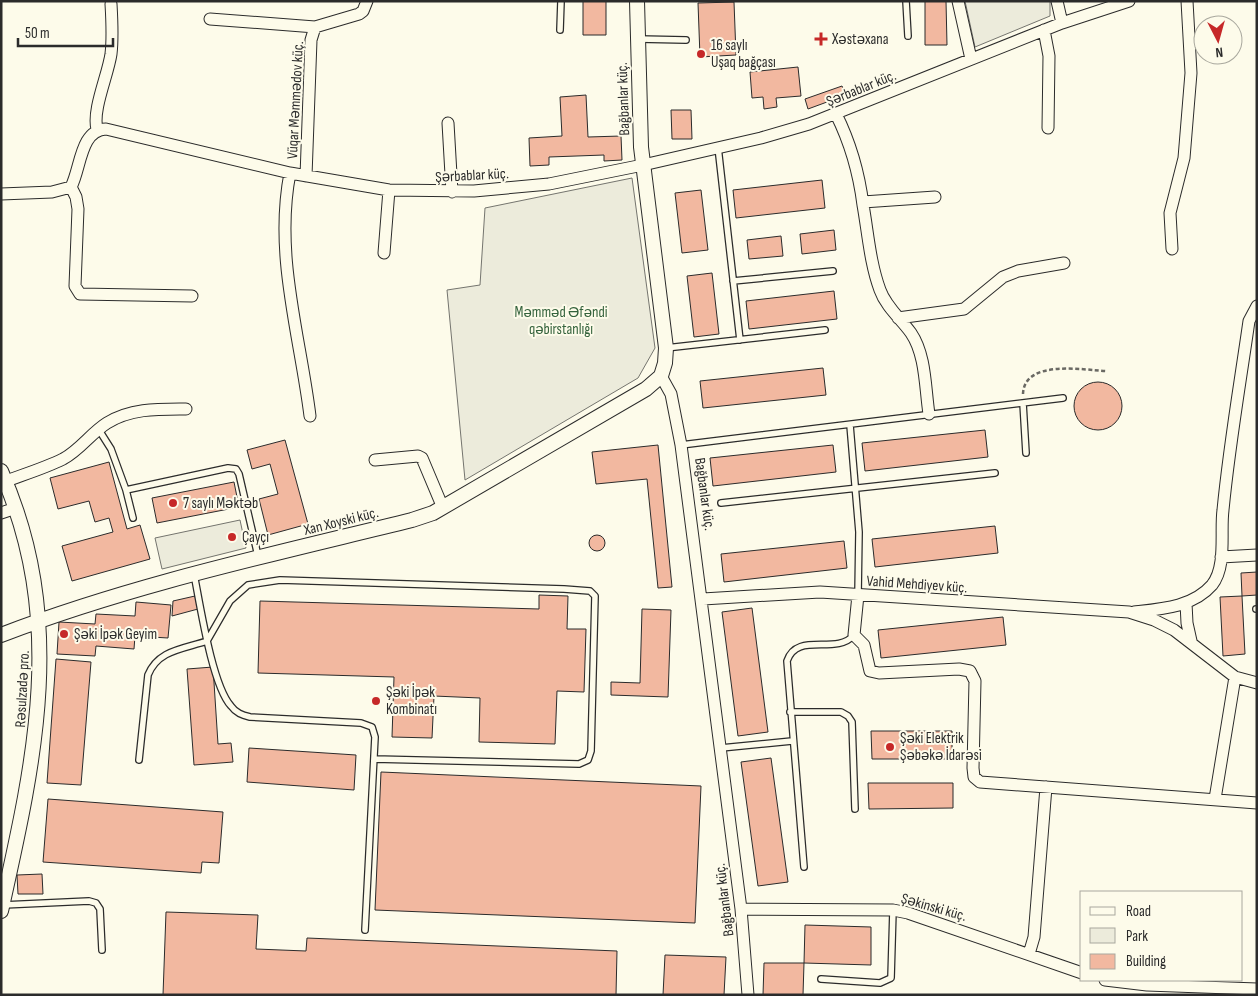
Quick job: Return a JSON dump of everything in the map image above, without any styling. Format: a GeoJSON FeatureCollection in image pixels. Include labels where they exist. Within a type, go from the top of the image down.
{"type":"FeatureCollection","features":[{"type":"Feature","properties":{"kind":"street","name":"Vüqar Məmmədov küç."},"geometry":{"type":"LineString","coordinates":[[306,176],[311,40],[315,27],[358,14],[363,11],[367,1]]}},
{"type":"Feature","properties":{"kind":"street","name":"Bağbanlar küç."},"geometry":{"type":"LineString","coordinates":[[637,1],[640,130],[666,348],[665,363],[661,376],[671,394],[681,445],[741,909],[748,995]]}},
{"type":"Feature","properties":{"kind":"street"},"geometry":{"type":"LineString","coordinates":[[958,1],[972,59]]}},
{"type":"Feature","properties":{"kind":"street"},"geometry":{"type":"LineString","coordinates":[[1058,1],[1062,23]]}},
{"type":"Feature","properties":{"kind":"street","name":"Şərbablar küç."},"geometry":{"type":"LineString","coordinates":[[97,129],[116,130],[290,173],[389,190],[452,192],[549,184],[644,165],[761,138],[836,114],[1062,23],[1129,1]]}},
{"type":"Feature","properties":{"kind":"street"},"geometry":{"type":"LineString","coordinates":[[1172,249],[1170,213],[1184,158],[1191,73],[1187,1]]}},
{"type":"Feature","properties":{"kind":"street"},"geometry":{"type":"LineString","coordinates":[[111,4],[111,54],[96,114],[97,129],[88,137],[77,176],[71,187],[78,210],[75,286],[80,294],[192,296]]}},
{"type":"Feature","properties":{"kind":"street"},"geometry":{"type":"LineString","coordinates":[[210,19],[315,27]]}},
{"type":"Feature","properties":{"kind":"street"},"geometry":{"type":"LineString","coordinates":[[1044,30],[1049,56],[1048,128]]}},
{"type":"Feature","properties":{"kind":"street"},"geometry":{"type":"LineString","coordinates":[[836,114],[851,149],[863,202],[870,254],[880,291],[898,318],[912,334],[920,352],[929,414]]}},
{"type":"Feature","properties":{"kind":"street"},"geometry":{"type":"LineString","coordinates":[[448,123],[452,192]]}},
{"type":"Feature","properties":{"kind":"street"},"geometry":{"type":"LineString","coordinates":[[290,173],[285,198],[284,248],[310,416]]}},
{"type":"Feature","properties":{"kind":"street"},"geometry":{"type":"LineString","coordinates":[[1,194],[52,192],[71,187]]}},
{"type":"Feature","properties":{"kind":"street"},"geometry":{"type":"LineString","coordinates":[[384,253],[389,190]]}},
{"type":"Feature","properties":{"kind":"street"},"geometry":{"type":"LineString","coordinates":[[863,202],[935,197]]}},
{"type":"Feature","properties":{"kind":"street"},"geometry":{"type":"LineString","coordinates":[[898,318],[964,309],[1003,277],[1018,272],[1064,263]]}},
{"type":"Feature","properties":{"kind":"street","name":"Vahid Mehdiyev küç."},"geometry":{"type":"LineString","coordinates":[[702,600],[797,592],[1129,612],[1186,603],[1212,584],[1220,557],[1222,511],[1246,340],[1249,321],[1257,306]]}},
{"type":"Feature","properties":{"kind":"street","name":"Xan Xoyski küç."},"geometry":{"type":"LineString","coordinates":[[1,635],[39,621],[194,574],[412,520],[443,508],[626,402],[661,376]]}},
{"type":"Feature","properties":{"kind":"street"},"geometry":{"type":"LineString","coordinates":[[4,476],[63,459],[74,452],[107,423],[123,415],[148,410],[186,409]]}},
{"type":"Feature","properties":{"kind":"street"},"geometry":{"type":"LineString","coordinates":[[375,460],[418,456],[422,458],[443,508]]}},
{"type":"Feature","properties":{"kind":"street","name":"Rəsulzadə pro."},"geometry":{"type":"LineString","coordinates":[[2,908],[29,775],[37,722],[41,648],[30,560],[16,508],[4,476]]}},
{"type":"Feature","properties":{"kind":"street"},"geometry":{"type":"LineString","coordinates":[[1,513],[16,508]]}},
{"type":"Feature","properties":{"kind":"street"},"geometry":{"type":"LineString","coordinates":[[1220,557],[1257,554]]}},
{"type":"Feature","properties":{"kind":"street"},"geometry":{"type":"LineString","coordinates":[[858,595],[854,635],[864,645],[870,671],[879,673],[959,669],[970,671],[975,681],[974,777],[980,782],[1257,803]]}},
{"type":"Feature","properties":{"kind":"street"},"geometry":{"type":"LineString","coordinates":[[1186,603],[1187,623],[1191,641]]}},
{"type":"Feature","properties":{"kind":"street","name":"Vahid Mehdiyev küç."},"geometry":{"type":"LineString","coordinates":[[1129,612],[1154,620],[1191,641],[1210,659],[1235,677],[1257,683]]}},
{"type":"Feature","properties":{"kind":"street"},"geometry":{"type":"LineString","coordinates":[[1214,799],[1235,677]]}},
{"type":"Feature","properties":{"kind":"street"},"geometry":{"type":"LineString","coordinates":[[1030,954],[1034,937],[1046,787]]}},
{"type":"Feature","properties":{"kind":"street","name":"Şəkinski küç."},"geometry":{"type":"LineString","coordinates":[[741,909],[893,910],[924,918],[1080,971]]}},
{"type":"Feature","properties":{"kind":"street"},"geometry":{"type":"LineString","coordinates":[[1109,981],[1147,990],[1257,989]]}},
{"type":"Feature","properties":{"kind":"lane"},"geometry":{"type":"LineString","coordinates":[[560,30],[561,1]]}},
{"type":"Feature","properties":{"kind":"lane"},"geometry":{"type":"LineString","coordinates":[[906,1],[908,36]]}},
{"type":"Feature","properties":{"kind":"lane"},"geometry":{"type":"LineString","coordinates":[[638,39],[686,40]]}},
{"type":"Feature","properties":{"kind":"lane"},"geometry":{"type":"LineString","coordinates":[[718,147],[740,340]]}},
{"type":"Feature","properties":{"kind":"lane"},"geometry":{"type":"LineString","coordinates":[[733,281],[833,271]]}},
{"type":"Feature","properties":{"kind":"lane"},"geometry":{"type":"LineString","coordinates":[[666,348],[825,330]]}},
{"type":"Feature","properties":{"kind":"lane"},"geometry":{"type":"LineString","coordinates":[[681,445],[1064,398]]}},
{"type":"Feature","properties":{"kind":"lane"},"geometry":{"type":"LineString","coordinates":[[1023,403],[1026,453]]}},
{"type":"Feature","properties":{"kind":"lane"},"geometry":{"type":"LineString","coordinates":[[850,425],[859,558],[858,595]]}},
{"type":"Feature","properties":{"kind":"lane"},"geometry":{"type":"LineString","coordinates":[[99,430],[112,449],[133,518]]}},
{"type":"Feature","properties":{"kind":"lane"},"geometry":{"type":"LineString","coordinates":[[126,490],[228,468],[236,469],[239,474],[259,558]]}},
{"type":"Feature","properties":{"kind":"lane"},"geometry":{"type":"LineString","coordinates":[[721,503],[855,490],[995,473]]}},
{"type":"Feature","properties":{"kind":"lane"},"geometry":{"type":"LineString","coordinates":[[194,574],[207,641],[222,688],[230,705],[240,714],[250,717],[362,723],[372,727],[375,738],[365,930]]}},
{"type":"Feature","properties":{"kind":"lane"},"geometry":{"type":"LineString","coordinates":[[140,760],[148,675],[152,664],[159,657],[207,641],[230,601],[248,585],[280,580],[564,589],[590,591],[595,596],[591,751],[588,760],[579,764],[374,759]]}},
{"type":"Feature","properties":{"kind":"lane"},"geometry":{"type":"LineString","coordinates":[[804,867],[786,661],[790,651],[798,646],[842,644],[854,635]]}},
{"type":"Feature","properties":{"kind":"lane"},"geometry":{"type":"LineString","coordinates":[[790,712],[841,712],[848,716],[852,722],[855,809]]}},
{"type":"Feature","properties":{"kind":"lane"},"geometry":{"type":"LineString","coordinates":[[721,748],[792,740]]}},
{"type":"Feature","properties":{"kind":"lane"},"geometry":{"type":"LineString","coordinates":[[2,908],[89,901],[96,903],[100,909],[102,950]]}},
{"type":"Feature","properties":{"kind":"lane"},"geometry":{"type":"LineString","coordinates":[[821,979],[880,983],[891,978],[893,910]]}},
{"type":"Feature","properties":{"kind":"path"},"geometry":{"type":"LineString","coordinates":[[1023,403],[1023,391],[1031,378],[1042,371],[1054,368],[1106,371]]}},
{"type":"Feature","properties":{"kind":"green space"},"geometry":{"type":"Polygon","coordinates":[[[965,1],[1050,1],[1050,16],[975,47],[965,1]]]}},
{"type":"Feature","properties":{"kind":"green space","name":"Məmməd Əfəndi qəbirstanlığı"},"geometry":{"type":"Polygon","coordinates":[[[632,178],[655,348],[638,378],[465,480],[447,290],[480,285],[485,208],[632,178]]]}},
{"type":"Feature","properties":{"kind":"green space"},"geometry":{"type":"Polygon","coordinates":[[[240,520],[246,548],[162,569],[155,538],[240,520]]]}},
{"type":"Feature","properties":{"kind":"building"},"geometry":{"type":"Polygon","coordinates":[[[583,1],[606,1],[606,35],[583,35],[583,1]]]}},
{"type":"Feature","properties":{"kind":"building"},"geometry":{"type":"Polygon","coordinates":[[[925,1],[946,1],[947,45],[925,45],[925,1]]]}},
{"type":"Feature","properties":{"kind":"building"},"geometry":{"type":"Polygon","coordinates":[[[734,2],[736,55],[700,57],[698,3],[734,2]]]}},
{"type":"Feature","properties":{"kind":"building"},"geometry":{"type":"Polygon","coordinates":[[[798,67],[801,96],[776,98],[777,107],[764,109],[763,97],[752,98],[750,72],[798,67]]]}},
{"type":"Feature","properties":{"kind":"building"},"geometry":{"type":"Polygon","coordinates":[[[842,86],[846,95],[808,109],[805,99],[842,86]]]}},
{"type":"Feature","properties":{"kind":"building"},"geometry":{"type":"Polygon","coordinates":[[[586,95],[588,137],[621,136],[622,160],[604,161],[604,155],[549,157],[549,165],[530,166],[529,138],[562,136],[560,97],[586,95]]]}},
{"type":"Feature","properties":{"kind":"building"},"geometry":{"type":"Polygon","coordinates":[[[671,110],[691,110],[692,139],[672,139],[671,110]]]}},
{"type":"Feature","properties":{"kind":"building"},"geometry":{"type":"Polygon","coordinates":[[[822,180],[825,208],[736,218],[733,190],[822,180]]]}},
{"type":"Feature","properties":{"kind":"building"},"geometry":{"type":"Polygon","coordinates":[[[701,190],[708,250],[682,253],[675,193],[701,190]]]}},
{"type":"Feature","properties":{"kind":"building"},"geometry":{"type":"Polygon","coordinates":[[[834,230],[836,250],[802,254],[800,234],[834,230]]]}},
{"type":"Feature","properties":{"kind":"building"},"geometry":{"type":"Polygon","coordinates":[[[781,236],[783,256],[749,259],[747,240],[781,236]]]}},
{"type":"Feature","properties":{"kind":"building"},"geometry":{"type":"Polygon","coordinates":[[[712,273],[719,334],[694,337],[687,276],[712,273]]]}},
{"type":"Feature","properties":{"kind":"building"},"geometry":{"type":"Polygon","coordinates":[[[834,291],[837,319],[749,329],[746,301],[834,291]]]}},
{"type":"Feature","properties":{"kind":"building"},"geometry":{"type":"Polygon","coordinates":[[[823,368],[826,395],[703,408],[700,381],[823,368]]]}},
{"type":"Feature","properties":{"kind":"building"},"geometry":{"type":"Polygon","coordinates":[[[1093,382],[1103,382],[1112,386],[1118,392],[1122,406],[1118,420],[1112,426],[1103,430],[1093,430],[1084,426],[1078,420],[1074,411],[1074,401],[1078,392],[1084,386],[1093,382]]]}},
{"type":"Feature","properties":{"kind":"building"},"geometry":{"type":"Polygon","coordinates":[[[985,430],[988,457],[865,471],[862,443],[985,430]]]}},
{"type":"Feature","properties":{"kind":"building"},"geometry":{"type":"Polygon","coordinates":[[[285,440],[308,524],[268,535],[259,499],[278,494],[270,464],[252,469],[247,450],[285,440]]]}},
{"type":"Feature","properties":{"kind":"building"},"geometry":{"type":"Polygon","coordinates":[[[658,445],[672,587],[658,588],[647,479],[596,484],[592,452],[658,445]]]}},
{"type":"Feature","properties":{"kind":"building"},"geometry":{"type":"Polygon","coordinates":[[[833,445],[836,472],[713,486],[710,458],[833,445]]]}},
{"type":"Feature","properties":{"kind":"building"},"geometry":{"type":"Polygon","coordinates":[[[109,462],[127,529],[140,525],[150,559],[72,581],[62,546],[113,532],[109,518],[95,522],[89,501],[58,509],[50,478],[109,462]]]}},
{"type":"Feature","properties":{"kind":"building"},"geometry":{"type":"Polygon","coordinates":[[[234,482],[239,507],[157,523],[152,498],[234,482]]]}},
{"type":"Feature","properties":{"kind":"building"},"geometry":{"type":"Polygon","coordinates":[[[995,526],[998,553],[875,567],[872,539],[995,526]]]}},
{"type":"Feature","properties":{"kind":"building"},"geometry":{"type":"Polygon","coordinates":[[[597,535],[603,537],[605,543],[603,549],[597,551],[591,549],[589,543],[591,537],[597,535]]]}},
{"type":"Feature","properties":{"kind":"building"},"geometry":{"type":"Polygon","coordinates":[[[844,541],[847,568],[724,582],[721,554],[844,541]]]}},
{"type":"Feature","properties":{"kind":"building"},"geometry":{"type":"Polygon","coordinates":[[[1257,572],[1257,595],[1242,596],[1241,573],[1257,572]]]}},
{"type":"Feature","properties":{"kind":"building"},"geometry":{"type":"Polygon","coordinates":[[[539,595],[568,596],[567,629],[586,629],[584,692],[557,691],[555,744],[479,742],[480,698],[434,696],[432,738],[392,737],[394,677],[258,673],[260,601],[539,609],[539,595]]]}},
{"type":"Feature","properties":{"kind":"building"},"geometry":{"type":"Polygon","coordinates":[[[195,596],[198,609],[172,616],[173,601],[195,596]]]}},
{"type":"Feature","properties":{"kind":"building"},"geometry":{"type":"Polygon","coordinates":[[[1242,596],[1245,654],[1223,656],[1220,597],[1242,596]]]}},
{"type":"Feature","properties":{"kind":"building"},"geometry":{"type":"Polygon","coordinates":[[[136,602],[171,605],[168,638],[135,636],[134,649],[96,646],[95,656],[57,654],[59,622],[95,624],[96,614],[135,616],[136,602]]]}},
{"type":"Feature","properties":{"kind":"building"},"geometry":{"type":"Polygon","coordinates":[[[752,608],[768,732],[738,736],[722,612],[752,608]]]}},
{"type":"Feature","properties":{"kind":"building"},"geometry":{"type":"Polygon","coordinates":[[[642,609],[671,610],[668,697],[611,695],[611,682],[640,683],[642,609]]]}},
{"type":"Feature","properties":{"kind":"building"},"geometry":{"type":"Polygon","coordinates":[[[1003,617],[1006,645],[881,658],[878,630],[1003,617]]]}},
{"type":"Feature","properties":{"kind":"building"},"geometry":{"type":"Polygon","coordinates":[[[56,659],[91,662],[81,785],[47,783],[56,659]]]}},
{"type":"Feature","properties":{"kind":"building"},"geometry":{"type":"Polygon","coordinates":[[[213,667],[218,744],[231,743],[233,762],[194,765],[187,669],[213,667]]]}},
{"type":"Feature","properties":{"kind":"building"},"geometry":{"type":"Polygon","coordinates":[[[871,731],[952,731],[952,759],[872,759],[871,731]]]}},
{"type":"Feature","properties":{"kind":"building"},"geometry":{"type":"Polygon","coordinates":[[[249,748],[356,755],[354,790],[247,782],[249,748]]]}},
{"type":"Feature","properties":{"kind":"building"},"geometry":{"type":"Polygon","coordinates":[[[771,758],[788,882],[758,886],[741,762],[771,758]]]}},
{"type":"Feature","properties":{"kind":"building"},"geometry":{"type":"Polygon","coordinates":[[[381,772],[701,786],[695,923],[375,910],[381,772]]]}},
{"type":"Feature","properties":{"kind":"building"},"geometry":{"type":"Polygon","coordinates":[[[868,783],[953,783],[953,808],[869,809],[868,783]]]}},
{"type":"Feature","properties":{"kind":"building"},"geometry":{"type":"Polygon","coordinates":[[[48,799],[223,812],[219,863],[202,862],[201,873],[43,862],[48,799]]]}},
{"type":"Feature","properties":{"kind":"building"},"geometry":{"type":"Polygon","coordinates":[[[42,874],[43,894],[18,894],[17,875],[42,874]]]}},
{"type":"Feature","properties":{"kind":"building"},"geometry":{"type":"Polygon","coordinates":[[[166,912],[258,915],[256,949],[306,951],[307,938],[617,951],[616,995],[163,995],[166,912]]]}},
{"type":"Feature","properties":{"kind":"building"},"geometry":{"type":"Polygon","coordinates":[[[805,925],[871,927],[871,965],[804,963],[805,925]]]}},
{"type":"Feature","properties":{"kind":"building"},"geometry":{"type":"Polygon","coordinates":[[[665,955],[726,957],[724,995],[663,995],[665,955]]]}},
{"type":"Feature","properties":{"kind":"building"},"geometry":{"type":"Polygon","coordinates":[[[764,963],[804,963],[803,995],[763,995],[764,963]]]}},
{"type":"Feature","properties":{"kind":"place","name":"Xəstəxana"},"geometry":{"type":"Point","coordinates":[821,39]}},
{"type":"Feature","properties":{"kind":"place","name":"16 saylı Uşaq bağçası"},"geometry":{"type":"Point","coordinates":[701,54]}},
{"type":"Feature","properties":{"kind":"place","name":"7 saylı Məktəb"},"geometry":{"type":"Point","coordinates":[173,503]}},
{"type":"Feature","properties":{"kind":"place","name":"Çayçı"},"geometry":{"type":"Point","coordinates":[232,537]}},
{"type":"Feature","properties":{"kind":"place","name":"Şəki İpək Geyim"},"geometry":{"type":"Point","coordinates":[64,634]}},
{"type":"Feature","properties":{"kind":"place","name":"Şəki İpək Kombinatı"},"geometry":{"type":"Point","coordinates":[376,701]}},
{"type":"Feature","properties":{"kind":"place","name":"Şəki Elektrik Şəbəkə İdarəsi"},"geometry":{"type":"Point","coordinates":[890,747]}}]}
